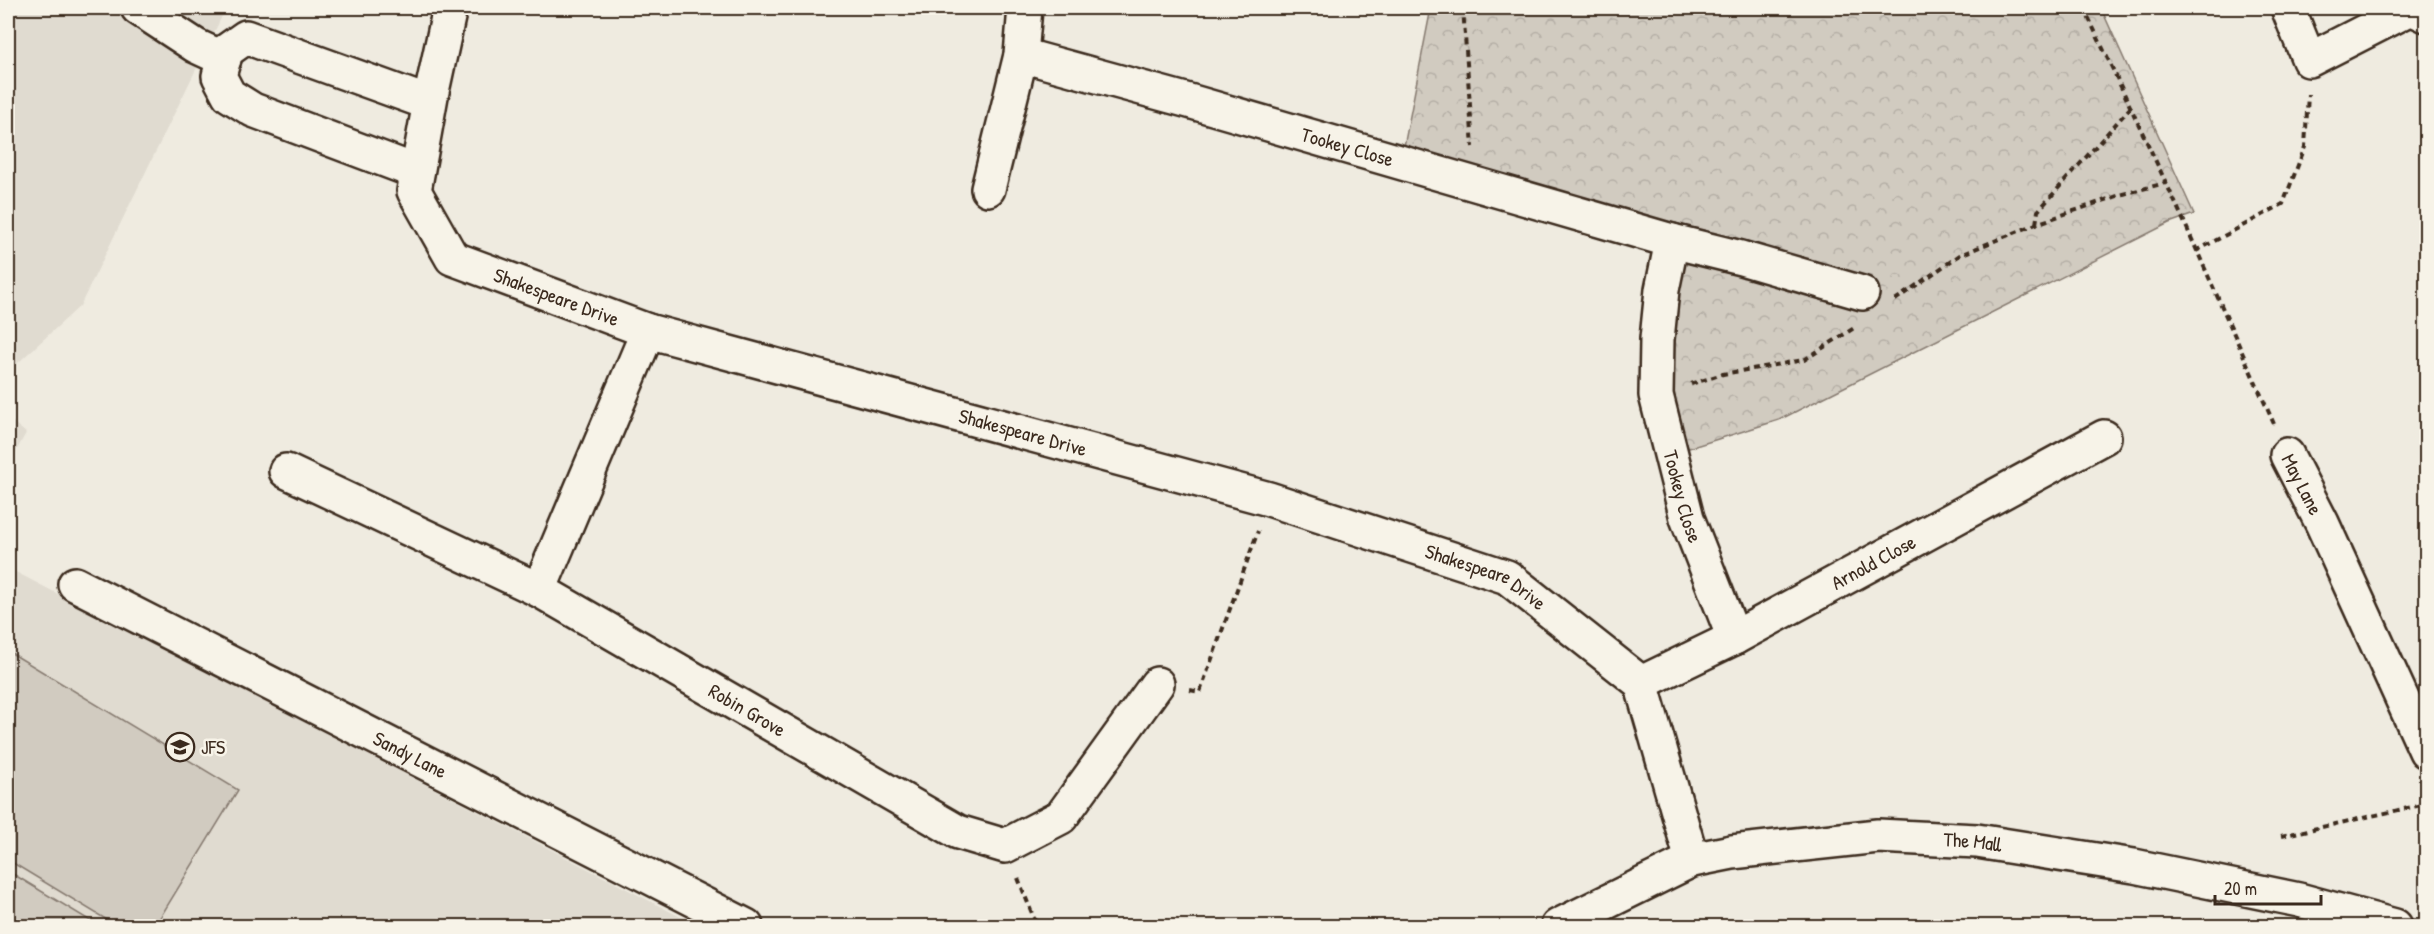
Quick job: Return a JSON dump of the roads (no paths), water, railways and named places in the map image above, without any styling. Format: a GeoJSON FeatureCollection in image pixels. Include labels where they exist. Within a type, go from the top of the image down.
{"type":"FeatureCollection","features":[{"type":"Feature","properties":{"kind":"street"},"geometry":{"type":"LineString","coordinates":[[138,8],[196,46],[224,59]]}},
{"type":"Feature","properties":{"kind":"street","name":"Shakespeare Drive"},"geometry":{"type":"LineString","coordinates":[[450,8],[429,103],[414,191],[452,258],[648,331],[1269,499],[1507,578],[1641,683]]}},
{"type":"Feature","properties":{"kind":"street"},"geometry":{"type":"LineString","coordinates":[[988,189],[1021,55],[1025,8]]}},
{"type":"Feature","properties":{"kind":"street"},"geometry":{"type":"LineString","coordinates":[[2288,8],[2309,60],[2411,8],[2427,15]]}},
{"type":"Feature","properties":{"kind":"street"},"geometry":{"type":"LineString","coordinates":[[417,172],[254,110],[229,95],[219,76],[226,51],[246,37],[429,103]]}},
{"type":"Feature","properties":{"kind":"street","name":"Tookey Close"},"geometry":{"type":"LineString","coordinates":[[1021,55],[1189,101],[1672,241],[1741,258],[1872,306]]}},
{"type":"Feature","properties":{"kind":"street","name":"Tookey Close"},"geometry":{"type":"LineString","coordinates":[[1672,241],[1662,290],[1657,339],[1656,395],[1687,518],[1734,638]]}},
{"type":"Feature","properties":{"kind":"street"},"geometry":{"type":"LineString","coordinates":[[539,590],[648,331]]}},
{"type":"Feature","properties":{"kind":"street","name":"Arnold Close"},"geometry":{"type":"LineString","coordinates":[[1641,683],[1734,638],[2104,437]]}},
{"type":"Feature","properties":{"kind":"street","name":"May Lane"},"geometry":{"type":"LineString","coordinates":[[2287,455],[2322,523],[2427,751]]}},
{"type":"Feature","properties":{"kind":"street","name":"Robin Grove"},"geometry":{"type":"LineString","coordinates":[[286,471],[539,590],[958,832],[1005,846],[1061,817],[1157,684]]}},
{"type":"Feature","properties":{"kind":"street","name":"Sandy Lane"},"geometry":{"type":"LineString","coordinates":[[75,584],[746,927]]}},
{"type":"Feature","properties":{"kind":"street"},"geometry":{"type":"LineString","coordinates":[[1641,683],[1692,861]]}},
{"type":"Feature","properties":{"kind":"street","name":"The Mall"},"geometry":{"type":"LineString","coordinates":[[1558,927],[1692,861],[1755,849],[1878,836],[1977,841],[2134,866],[2297,913],[2395,927]]}},
{"type":"Feature","properties":{"kind":"place","name":"JFS"},"geometry":{"type":"Point","coordinates":[180,747]}}]}
